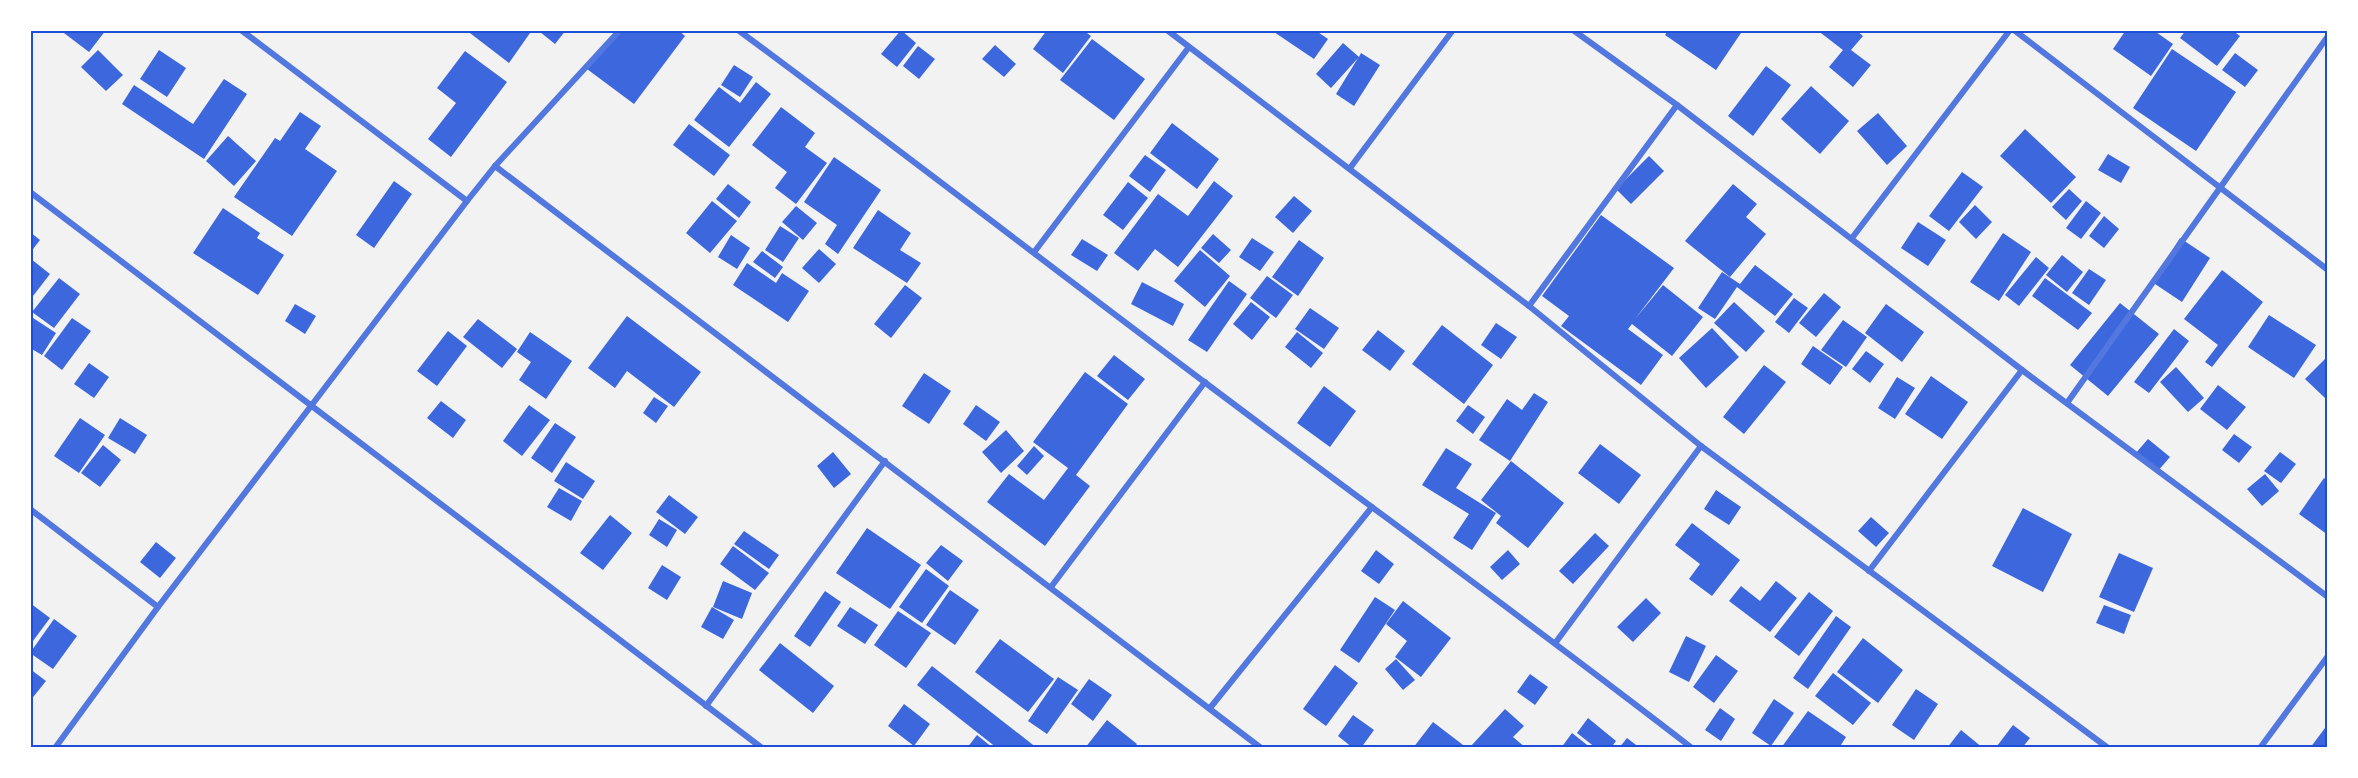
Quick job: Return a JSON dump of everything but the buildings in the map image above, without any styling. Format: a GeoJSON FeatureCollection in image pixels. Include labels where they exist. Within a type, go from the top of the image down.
{"type":"FeatureCollection","features":[{"type":"Feature","properties":{"kind":"street"},"geometry":{"type":"LineString","coordinates":[[241,30],[467,201]]}},
{"type":"Feature","properties":{"kind":"street"},"geometry":{"type":"LineString","coordinates":[[55,748],[158,607],[467,201],[495,166],[620,30]]}},
{"type":"Feature","properties":{"kind":"street"},"geometry":{"type":"LineString","coordinates":[[738,30],[1035,251],[1372,507],[1556,642],[1692,748]]}},
{"type":"Feature","properties":{"kind":"street"},"geometry":{"type":"LineString","coordinates":[[1167,30],[1529,306],[1701,446],[2108,748]]}},
{"type":"Feature","properties":{"kind":"street"},"geometry":{"type":"LineString","coordinates":[[1350,168],[1453,30]]}},
{"type":"Feature","properties":{"kind":"street"},"geometry":{"type":"LineString","coordinates":[[1573,30],[1677,105],[2022,370],[2328,597]]}},
{"type":"Feature","properties":{"kind":"street"},"geometry":{"type":"LineString","coordinates":[[1852,238],[2012,30],[2328,270]]}},
{"type":"Feature","properties":{"kind":"street"},"geometry":{"type":"LineString","coordinates":[[2067,403],[2328,36]]}},
{"type":"Feature","properties":{"kind":"street"},"geometry":{"type":"LineString","coordinates":[[1035,251],[1189,47]]}},
{"type":"Feature","properties":{"kind":"street"},"geometry":{"type":"LineString","coordinates":[[1529,306],[1677,105]]}},
{"type":"Feature","properties":{"kind":"street"},"geometry":{"type":"LineString","coordinates":[[495,166],[1261,748]]}},
{"type":"Feature","properties":{"kind":"street"},"geometry":{"type":"LineString","coordinates":[[30,192],[762,748]]}},
{"type":"Feature","properties":{"kind":"street"},"geometry":{"type":"LineString","coordinates":[[1869,571],[2022,370]]}},
{"type":"Feature","properties":{"kind":"street"},"geometry":{"type":"LineString","coordinates":[[1051,587],[1205,382]]}},
{"type":"Feature","properties":{"kind":"street"},"geometry":{"type":"LineString","coordinates":[[1556,642],[1701,446]]}},
{"type":"Feature","properties":{"kind":"street"},"geometry":{"type":"LineString","coordinates":[[706,706],[885,461]]}},
{"type":"Feature","properties":{"kind":"street"},"geometry":{"type":"LineString","coordinates":[[1210,708],[1372,507]]}},
{"type":"Feature","properties":{"kind":"street"},"geometry":{"type":"LineString","coordinates":[[30,509],[158,607]]}},
{"type":"Feature","properties":{"kind":"street"},"geometry":{"type":"LineString","coordinates":[[2260,748],[2328,656]]}}]}
